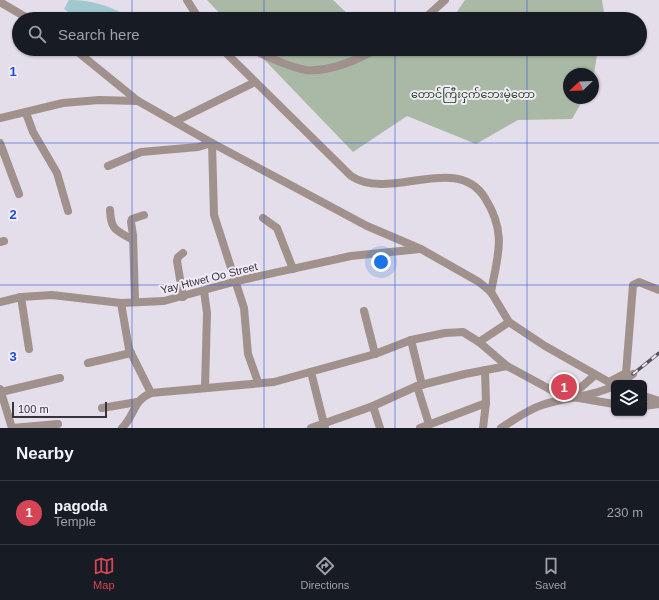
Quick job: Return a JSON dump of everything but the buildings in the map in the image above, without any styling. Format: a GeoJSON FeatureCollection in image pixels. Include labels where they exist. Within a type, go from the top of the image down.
{"type":"FeatureCollection","features":[{"type":"Feature","properties":{"kind":"street"},"geometry":{"type":"LineString","coordinates":[[187,0],[195,12]]}},
{"type":"Feature","properties":{"kind":"street"},"geometry":{"type":"LineString","coordinates":[[431,12],[444,0]]}},
{"type":"Feature","properties":{"kind":"street"},"geometry":{"type":"LineString","coordinates":[[0,2],[17,12]]}},
{"type":"Feature","properties":{"kind":"street"},"geometry":{"type":"LineString","coordinates":[[83,56],[138,100],[212,143],[367,226],[421,249],[479,282],[491,292],[509,322],[545,346],[611,383]]}},
{"type":"Feature","properties":{"kind":"street"},"geometry":{"type":"LineString","coordinates":[[229,56],[351,176],[359,181],[390,185],[442,177],[462,180],[474,185],[484,196],[497,222],[499,250],[491,292]]}},
{"type":"Feature","properties":{"kind":"street"},"geometry":{"type":"LineString","coordinates":[[270,56],[306,70],[334,67],[359,60],[365,56]]}},
{"type":"Feature","properties":{"kind":"street"},"geometry":{"type":"LineString","coordinates":[[176,121],[255,82]]}},
{"type":"Feature","properties":{"kind":"street"},"geometry":{"type":"LineString","coordinates":[[0,118],[63,103],[99,100],[138,100]]}},
{"type":"Feature","properties":{"kind":"street"},"geometry":{"type":"LineString","coordinates":[[26,113],[36,138],[57,173],[68,211]]}},
{"type":"Feature","properties":{"kind":"street"},"geometry":{"type":"LineString","coordinates":[[0,143],[18,194]]}},
{"type":"Feature","properties":{"kind":"street"},"geometry":{"type":"LineString","coordinates":[[108,166],[141,152],[198,147],[212,143]]}},
{"type":"Feature","properties":{"kind":"street"},"geometry":{"type":"LineString","coordinates":[[212,143],[214,215],[237,281],[244,308],[248,354],[258,382]]}},
{"type":"Feature","properties":{"kind":"street"},"geometry":{"type":"LineString","coordinates":[[110,210],[110,221],[113,229],[133,240]]}},
{"type":"Feature","properties":{"kind":"street"},"geometry":{"type":"LineString","coordinates":[[135,301],[131,222],[132,219],[144,215]]}},
{"type":"Feature","properties":{"kind":"street"},"geometry":{"type":"LineString","coordinates":[[263,218],[277,228],[293,269]]}},
{"type":"Feature","properties":{"kind":"street","name":"Yay Htwet Oo Street"},"geometry":{"type":"LineString","coordinates":[[0,302],[21,296],[52,295],[121,303],[135,301],[164,301],[183,298],[237,281],[351,256],[421,249]]}},
{"type":"Feature","properties":{"kind":"street"},"geometry":{"type":"LineString","coordinates":[[183,253],[178,257],[177,261],[183,298]]}},
{"type":"Feature","properties":{"kind":"street"},"geometry":{"type":"LineString","coordinates":[[617,380],[626,373],[633,285],[638,282],[659,290]]}},
{"type":"Feature","properties":{"kind":"street"},"geometry":{"type":"LineString","coordinates":[[204,291],[208,314],[205,388]]}},
{"type":"Feature","properties":{"kind":"street"},"geometry":{"type":"LineString","coordinates":[[21,296],[29,349]]}},
{"type":"Feature","properties":{"kind":"street"},"geometry":{"type":"LineString","coordinates":[[121,303],[131,353],[151,393]]}},
{"type":"Feature","properties":{"kind":"street"},"geometry":{"type":"LineString","coordinates":[[364,311],[375,354]]}},
{"type":"Feature","properties":{"kind":"street"},"geometry":{"type":"LineString","coordinates":[[479,342],[509,322]]}},
{"type":"Feature","properties":{"kind":"street"},"geometry":{"type":"LineString","coordinates":[[122,428],[130,420],[137,402],[142,396],[151,393],[258,382],[274,382],[375,354],[411,340],[445,333],[463,332],[479,342],[507,366],[555,392],[611,403]]}},
{"type":"Feature","properties":{"kind":"street"},"geometry":{"type":"LineString","coordinates":[[411,340],[429,424]]}},
{"type":"Feature","properties":{"kind":"street"},"geometry":{"type":"LineString","coordinates":[[88,364],[131,353]]}},
{"type":"Feature","properties":{"kind":"street"},"geometry":{"type":"LineString","coordinates":[[311,428],[324,426],[420,386],[507,366]]}},
{"type":"Feature","properties":{"kind":"street"},"geometry":{"type":"LineString","coordinates":[[483,428],[486,403],[485,370]]}},
{"type":"Feature","properties":{"kind":"street"},"geometry":{"type":"LineString","coordinates":[[311,372],[324,426]]}},
{"type":"Feature","properties":{"kind":"street"},"geometry":{"type":"LineString","coordinates":[[501,428],[531,410],[578,390],[596,374]]}},
{"type":"Feature","properties":{"kind":"street"},"geometry":{"type":"LineString","coordinates":[[624,380],[633,374]]}},
{"type":"Feature","properties":{"kind":"street"},"geometry":{"type":"LineString","coordinates":[[58,424],[12,428],[3,412],[0,390],[60,378]]}},
{"type":"Feature","properties":{"kind":"street"},"geometry":{"type":"LineString","coordinates":[[569,395],[597,392],[611,385]]}},
{"type":"Feature","properties":{"kind":"street"},"geometry":{"type":"LineString","coordinates":[[647,397],[659,401]]}},
{"type":"Feature","properties":{"kind":"street"},"geometry":{"type":"LineString","coordinates":[[102,408],[137,402]]}},
{"type":"Feature","properties":{"kind":"street"},"geometry":{"type":"LineString","coordinates":[[420,428],[486,403]]}},
{"type":"Feature","properties":{"kind":"street"},"geometry":{"type":"LineString","coordinates":[[647,406],[659,404]]}},
{"type":"Feature","properties":{"kind":"street"},"geometry":{"type":"LineString","coordinates":[[373,406],[380,428]]}},
{"type":"Feature","properties":{"kind":"green space"},"geometry":{"type":"Polygon","coordinates":[[[207,0],[333,0],[346,12],[218,12],[207,0]]]}},
{"type":"Feature","properties":{"kind":"green space"},"geometry":{"type":"Polygon","coordinates":[[[465,0],[602,0],[604,12],[457,12],[465,0]]]}},
{"type":"Feature","properties":{"kind":"green space","name":"တောင်ကြီးငှက်ဘေးမဲ့တော"},"geometry":{"type":"Polygon","coordinates":[[[261,56],[597,56],[595,68],[563,68],[563,104],[581,104],[572,119],[518,120],[476,144],[407,116],[353,152],[261,56]]]}},
{"type":"Feature","properties":{"kind":"shaded area"},"geometry":{"type":"Polygon","coordinates":[[[69,0],[78,0],[102,5],[120,12],[68,12],[64,9],[69,0]]]}},
{"type":"Feature","properties":{"kind":"railway"},"geometry":{"type":"LineString","coordinates":[[633,374],[659,353]]}},
{"type":"Feature","properties":{"kind":"place","name":"pagoda"},"geometry":{"type":"Point","coordinates":[564,387]}}]}
